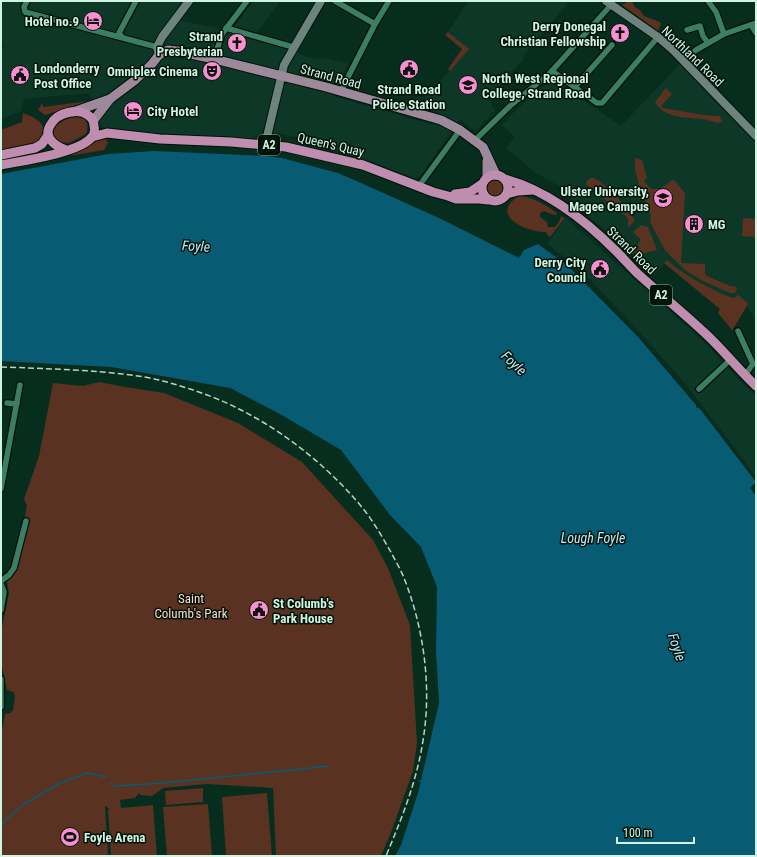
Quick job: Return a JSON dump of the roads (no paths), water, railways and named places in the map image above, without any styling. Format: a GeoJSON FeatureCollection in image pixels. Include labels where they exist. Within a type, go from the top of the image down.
{"type":"FeatureCollection","features":[{"type":"Feature","properties":{"kind":"highway"},"geometry":{"type":"LineString","coordinates":[[73,112],[85,113],[93,123],[107,134]]}},
{"type":"Feature","properties":{"kind":"highway","name":"A2"},"geometry":{"type":"LineString","coordinates":[[1,158],[35,148],[42,144],[48,135],[48,129],[54,119],[73,112]]}},
{"type":"Feature","properties":{"kind":"highway","name":"A2"},"geometry":{"type":"LineString","coordinates":[[1,158],[38,158],[82,144],[92,137],[94,130],[93,123]]}},
{"type":"Feature","properties":{"kind":"highway","name":"Queen's Quay"},"geometry":{"type":"LineString","coordinates":[[92,137],[107,134],[160,139],[264,144],[311,152],[363,165],[433,192],[456,199],[488,200]]}},
{"type":"Feature","properties":{"kind":"highway"},"geometry":{"type":"LineString","coordinates":[[48,135],[54,144],[66,150]]}},
{"type":"Feature","properties":{"kind":"highway","name":"Queen's Quay"},"geometry":{"type":"LineString","coordinates":[[448,196],[470,192],[488,178]]}},
{"type":"Feature","properties":{"kind":"highway"},"geometry":{"type":"LineString","coordinates":[[488,178],[482,193],[488,200]]}},
{"type":"Feature","properties":{"kind":"highway","name":"A2"},"geometry":{"type":"LineString","coordinates":[[488,178],[505,179]]}},
{"type":"Feature","properties":{"kind":"highway"},"geometry":{"type":"LineString","coordinates":[[505,179],[508,186],[507,194]]}},
{"type":"Feature","properties":{"kind":"highway","name":"Strand Road"},"geometry":{"type":"LineString","coordinates":[[505,179],[520,183],[536,190],[564,207],[601,236],[661,295],[708,336],[756,386]]}},
{"type":"Feature","properties":{"kind":"highway","name":"A2"},"geometry":{"type":"LineString","coordinates":[[488,200],[498,201],[507,194],[518,190],[536,190]]}},
{"type":"Feature","properties":{"kind":"main road"},"geometry":{"type":"LineString","coordinates":[[158,51],[162,37],[189,1]]}},
{"type":"Feature","properties":{"kind":"main road"},"geometry":{"type":"LineString","coordinates":[[264,144],[284,65],[293,47],[322,1]]}},
{"type":"Feature","properties":{"kind":"main road","name":"Northland Road"},"geometry":{"type":"LineString","coordinates":[[609,3],[658,37],[684,60],[756,136]]}},
{"type":"Feature","properties":{"kind":"main road"},"geometry":{"type":"LineString","coordinates":[[162,37],[164,45],[168,50]]}},
{"type":"Feature","properties":{"kind":"main road","name":"Strand Road"},"geometry":{"type":"LineString","coordinates":[[168,50],[214,59],[341,91],[441,120],[460,130],[483,147],[487,154],[488,178]]}},
{"type":"Feature","properties":{"kind":"main road","name":"A2"},"geometry":{"type":"LineString","coordinates":[[73,112],[110,99],[134,81],[151,65],[158,51],[168,50]]}},
{"type":"Feature","properties":{"kind":"main road","name":"A2"},"geometry":{"type":"LineString","coordinates":[[93,123],[110,99]]}},
{"type":"Feature","properties":{"kind":"street"},"geometry":{"type":"LineString","coordinates":[[27,1],[24,7],[25,12],[122,37],[158,51]]}},
{"type":"Feature","properties":{"kind":"street"},"geometry":{"type":"LineString","coordinates":[[122,37],[120,32],[136,1]]}},
{"type":"Feature","properties":{"kind":"street"},"geometry":{"type":"LineString","coordinates":[[214,59],[222,34],[247,1]]}},
{"type":"Feature","properties":{"kind":"street"},"geometry":{"type":"LineString","coordinates":[[335,1],[375,24]]}},
{"type":"Feature","properties":{"kind":"street"},"geometry":{"type":"LineString","coordinates":[[341,91],[375,24],[389,1]]}},
{"type":"Feature","properties":{"kind":"street"},"geometry":{"type":"LineString","coordinates":[[708,1],[716,12],[724,34]]}},
{"type":"Feature","properties":{"kind":"street"},"geometry":{"type":"LineString","coordinates":[[474,141],[510,106],[552,71],[609,3]]}},
{"type":"Feature","properties":{"kind":"street"},"geometry":{"type":"LineString","coordinates":[[684,60],[696,50],[724,34],[754,24],[756,33]]}},
{"type":"Feature","properties":{"kind":"street"},"geometry":{"type":"LineString","coordinates":[[687,30],[700,26],[708,43]]}},
{"type":"Feature","properties":{"kind":"street"},"geometry":{"type":"LineString","coordinates":[[226,28],[293,47]]}},
{"type":"Feature","properties":{"kind":"street"},"geometry":{"type":"LineString","coordinates":[[552,71],[597,103],[602,103],[658,37]]}},
{"type":"Feature","properties":{"kind":"street"},"geometry":{"type":"LineString","coordinates":[[575,87],[612,45]]}},
{"type":"Feature","properties":{"kind":"street"},"geometry":{"type":"LineString","coordinates":[[419,186],[460,130]]}},
{"type":"Feature","properties":{"kind":"street"},"geometry":{"type":"LineString","coordinates":[[738,331],[754,364],[744,375]]}},
{"type":"Feature","properties":{"kind":"street"},"geometry":{"type":"LineString","coordinates":[[699,389],[730,360]]}},
{"type":"Feature","properties":{"kind":"street"},"geometry":{"type":"LineString","coordinates":[[1,489],[20,385]]}},
{"type":"Feature","properties":{"kind":"street"},"geometry":{"type":"LineString","coordinates":[[7,403],[17,404]]}},
{"type":"Feature","properties":{"kind":"street"},"geometry":{"type":"LineString","coordinates":[[1,581],[9,575],[14,568],[26,521]]}},
{"type":"Feature","properties":{"kind":"street"},"geometry":{"type":"LineString","coordinates":[[1,584],[4,592],[1,610]]}},
{"type":"Feature","properties":{"kind":"street"},"geometry":{"type":"LineString","coordinates":[[1,680],[1,707]]}},
{"type":"Feature","properties":{"kind":"water","name":"Lough Foyle"},"geometry":{"type":"Polygon","coordinates":[[[154,151],[282,158],[338,173],[439,218],[519,258],[524,250],[538,244],[568,266],[638,337],[696,405],[696,407],[700,409],[756,482],[750,488],[756,496],[756,856],[395,856],[401,845],[418,793],[439,703],[436,651],[437,587],[421,547],[390,515],[341,450],[280,414],[230,388],[111,367],[1,361],[1,174],[108,154],[154,151]]]}},
{"type":"Feature","properties":{"kind":"waterway"},"geometry":{"type":"LineString","coordinates":[[111,783],[115,786],[163,783],[329,766]]}},
{"type":"Feature","properties":{"kind":"waterway"},"geometry":{"type":"LineString","coordinates":[[1,824],[24,804],[58,784],[87,773],[106,777]]}},
{"type":"Feature","properties":{"kind":"railway"},"geometry":{"type":"LineString","coordinates":[[1,367],[118,373],[163,381],[212,397],[257,419],[291,441],[338,481],[365,511],[376,527],[403,575],[415,611],[425,663],[427,698],[421,753],[412,787],[386,856]]}},
{"type":"Feature","properties":{"kind":"place","name":"Hotel no.9"},"geometry":{"type":"Point","coordinates":[93,21]}},
{"type":"Feature","properties":{"kind":"place","name":"Derry Donegal Christian Fellowship"},"geometry":{"type":"Point","coordinates":[620,33]}},
{"type":"Feature","properties":{"kind":"place","name":"Strand Presbyterian"},"geometry":{"type":"Point","coordinates":[237,43]}},
{"type":"Feature","properties":{"kind":"place","name":"Strand Road Police Station"},"geometry":{"type":"Point","coordinates":[409,69]}},
{"type":"Feature","properties":{"kind":"place","name":"Omniplex Cinema"},"geometry":{"type":"Point","coordinates":[212,71]}},
{"type":"Feature","properties":{"kind":"place","name":"Londonderry Post Office"},"geometry":{"type":"Point","coordinates":[20,75]}},
{"type":"Feature","properties":{"kind":"place","name":"North West Regional College, Strand Road"},"geometry":{"type":"Point","coordinates":[468,85]}},
{"type":"Feature","properties":{"kind":"place","name":"City Hotel"},"geometry":{"type":"Point","coordinates":[133,111]}},
{"type":"Feature","properties":{"kind":"place","name":"Ulster University, Magee Campus"},"geometry":{"type":"Point","coordinates":[663,198]}},
{"type":"Feature","properties":{"kind":"place","name":"MG"},"geometry":{"type":"Point","coordinates":[694,224]}},
{"type":"Feature","properties":{"kind":"place","name":"Derry City Council"},"geometry":{"type":"Point","coordinates":[600,269]}},
{"type":"Feature","properties":{"kind":"place","name":"St Columb's Park House"},"geometry":{"type":"Point","coordinates":[259,610]}},
{"type":"Feature","properties":{"kind":"place","name":"Foyle Arena"},"geometry":{"type":"Point","coordinates":[70,837]}},
{"type":"Feature","properties":{"kind":"water label","name":"Foyle"},"geometry":{"type":"Point","coordinates":[196,246]}},
{"type":"Feature","properties":{"kind":"water label","name":"Foyle"},"geometry":{"type":"Point","coordinates":[514,363]}},
{"type":"Feature","properties":{"kind":"water label","name":"Foyle"},"geometry":{"type":"Point","coordinates":[677,647]}},
{"type":"Feature","properties":{"kind":"park label","name":"Saint Columb's Park"},"geometry":{"type":"Point","coordinates":[191,606]}}]}
